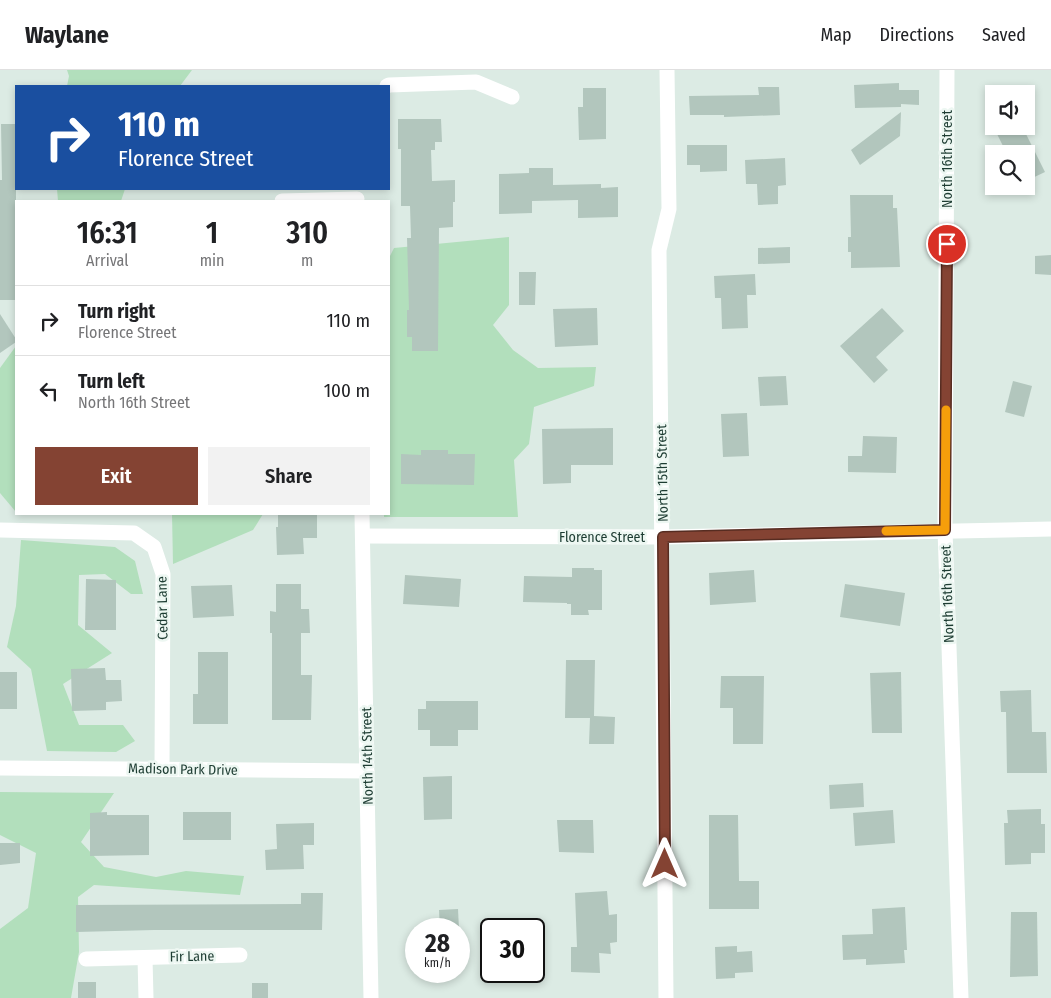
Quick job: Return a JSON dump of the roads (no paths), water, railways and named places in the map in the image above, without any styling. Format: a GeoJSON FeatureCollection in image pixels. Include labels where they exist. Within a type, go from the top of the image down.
{"type":"FeatureCollection","features":[{"type":"Feature","properties":{"kind":"street","name":"North 15th Street"},"geometry":{"type":"LineString","coordinates":[[666,998],[659,250],[669,209],[667,70]]}},
{"type":"Feature","properties":{"kind":"street","name":"North 16th Street"},"geometry":{"type":"LineString","coordinates":[[947,70],[945,530],[961,998]]}},
{"type":"Feature","properties":{"kind":"street"},"geometry":{"type":"LineString","coordinates":[[389,85],[476,82],[512,97]]}},
{"type":"Feature","properties":{"kind":"street"},"geometry":{"type":"LineString","coordinates":[[297,200],[357,196]]}},
{"type":"Feature","properties":{"kind":"street","name":"North 14th Street"},"geometry":{"type":"LineString","coordinates":[[362,515],[372,998]]}},
{"type":"Feature","properties":{"kind":"street","name":"Florence Street"},"geometry":{"type":"LineString","coordinates":[[363,536],[663,537],[1051,529]]}},
{"type":"Feature","properties":{"kind":"street","name":"Cedar Lane"},"geometry":{"type":"LineString","coordinates":[[0,530],[134,533],[154,547],[163,574],[162,769]]}},
{"type":"Feature","properties":{"kind":"street","name":"Madison Park Drive"},"geometry":{"type":"LineString","coordinates":[[0,768],[367,771]]}},
{"type":"Feature","properties":{"kind":"street","name":"Fir Lane"},"geometry":{"type":"LineString","coordinates":[[86,959],[240,955]]}},
{"type":"Feature","properties":{"kind":"street"},"geometry":{"type":"LineString","coordinates":[[144,958],[146,998]]}}]}
